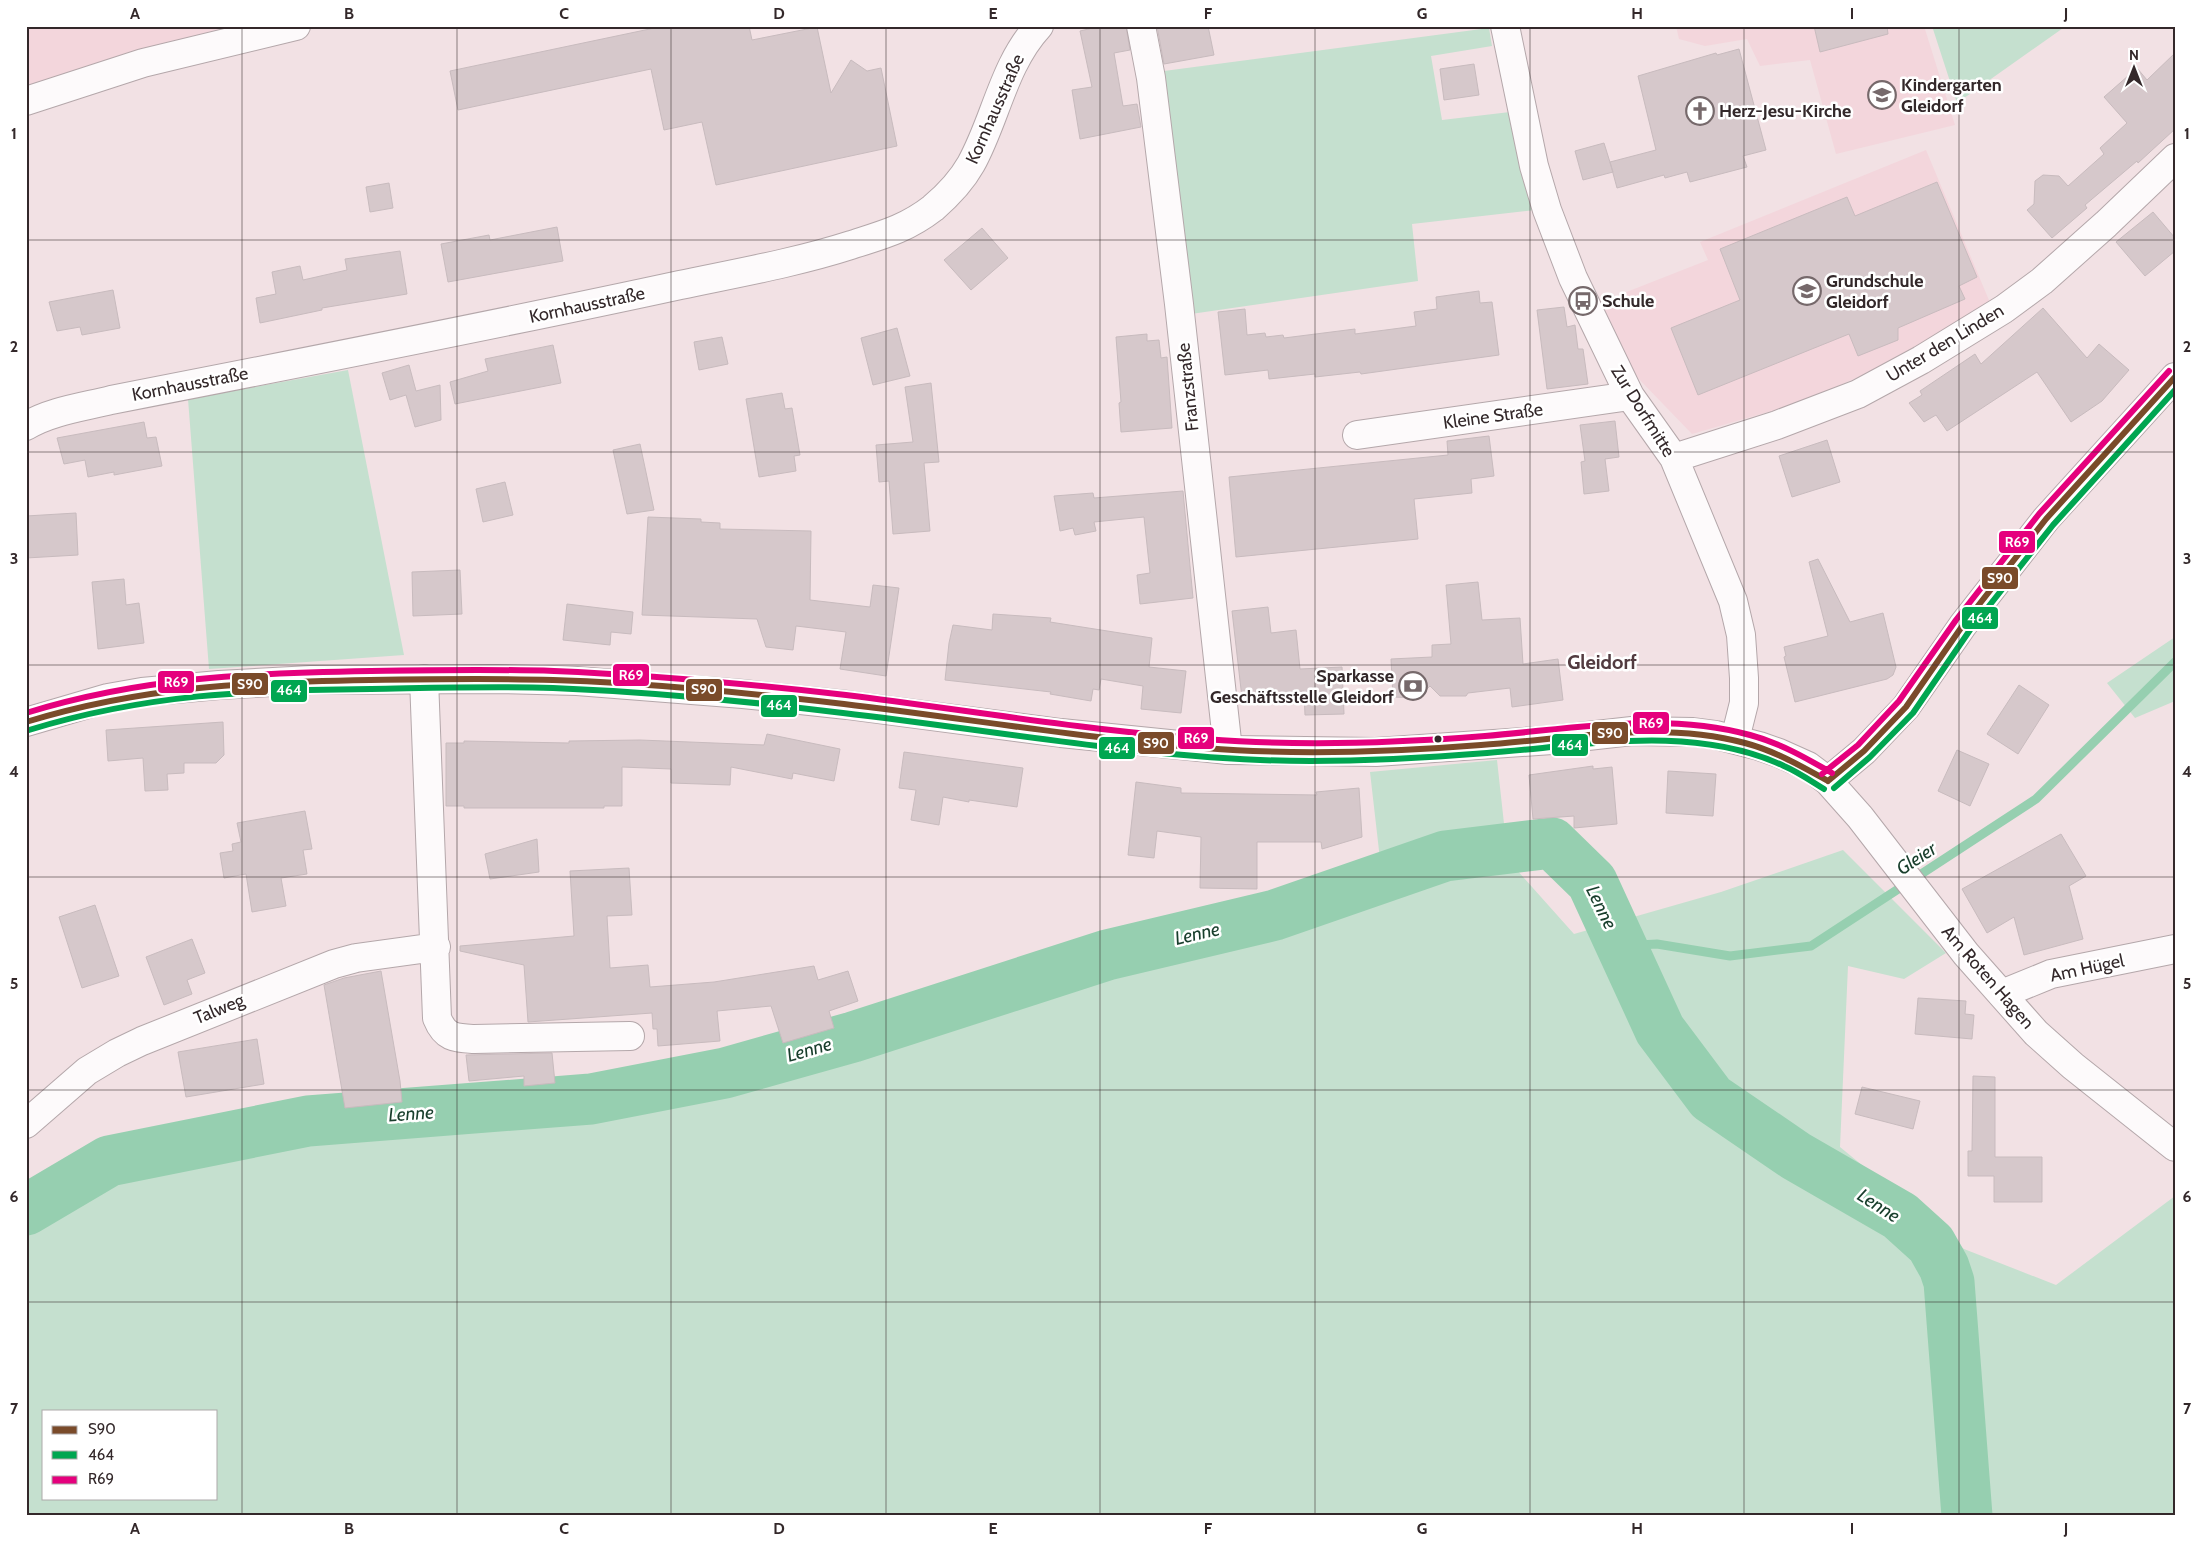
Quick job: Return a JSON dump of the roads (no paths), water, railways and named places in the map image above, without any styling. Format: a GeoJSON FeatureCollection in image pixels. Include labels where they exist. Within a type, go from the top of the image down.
{"type":"FeatureCollection","features":[{"type":"Feature","properties":{"kind":"street"},"geometry":{"type":"LineString","coordinates":[[26,101],[143,63],[296,26]]}},
{"type":"Feature","properties":{"kind":"street","name":"Kornhausstraße"},"geometry":{"type":"LineString","coordinates":[[26,426],[34,421],[111,400],[455,333],[812,257],[893,232],[912,223],[934,207],[953,188],[970,166],[1010,71],[1025,42],[1039,26]]}},
{"type":"Feature","properties":{"kind":"street","name":"Franzstraße"},"geometry":{"type":"LineString","coordinates":[[1142,26],[1151,78],[1179,304],[1228,750]]}},
{"type":"Feature","properties":{"kind":"street","name":"Zur Dorfmitte"},"geometry":{"type":"LineString","coordinates":[[1505,26],[1522,110],[1547,210],[1583,301],[1630,396],[1674,458],[1730,594],[1738,621],[1744,678],[1744,703],[1734,739]]}},
{"type":"Feature","properties":{"kind":"street","name":"Unter den Linden"},"geometry":{"type":"LineString","coordinates":[[1674,458],[1777,425],[1858,394],[1922,360],[2004,309],[2042,281],[2106,224],[2175,158]]}},
{"type":"Feature","properties":{"kind":"street"},"geometry":{"type":"LineString","coordinates":[[1828,781],[1864,751],[1906,707],[1963,625],[2046,519],[2175,377]]}},
{"type":"Feature","properties":{"kind":"street","name":"Kleine Straße"},"geometry":{"type":"LineString","coordinates":[[1357,435],[1630,396]]}},
{"type":"Feature","properties":{"kind":"street"},"geometry":{"type":"LineString","coordinates":[[424,679],[436,948],[437,1018],[446,1033],[474,1039],[630,1036]]}},
{"type":"Feature","properties":{"kind":"street","name":"Am Roten Hagen"},"geometry":{"type":"LineString","coordinates":[[27,718],[108,698],[142,692],[274,682],[424,679],[577,681],[704,690],[847,705],[1061,733],[1228,750],[1376,752],[1552,740],[1640,731],[1693,732],[1734,739],[1779,753],[1808,766],[1828,781],[1860,816],[1932,912],[2036,1033],[2073,1066],[2175,1147]]}},
{"type":"Feature","properties":{"kind":"street","name":"Talweg"},"geometry":{"type":"LineString","coordinates":[[26,1124],[87,1071],[142,1041],[334,964],[365,957],[436,948]]}},
{"type":"Feature","properties":{"kind":"street","name":"Am Hügel"},"geometry":{"type":"LineString","coordinates":[[2002,994],[2036,979],[2064,970],[2175,949]]}},
{"type":"Feature","properties":{"kind":"waterway","name":"Gleier"},"geometry":{"type":"LineString","coordinates":[[1620,946],[1657,944],[1730,956],[1811,946],[2036,799],[2175,662]]}},
{"type":"Feature","properties":{"kind":"waterway","name":"Lenne"},"geometry":{"type":"LineString","coordinates":[[26,1210],[109,1161],[308,1121],[591,1099],[725,1073],[853,1037],[1107,955],[1275,915],[1445,856],[1552,843],[1592,882],[1660,1030],[1711,1098],[1796,1156],[1900,1216],[1931,1244],[1944,1267],[1949,1282],[1967,1516]]}},
{"type":"Feature","properties":{"kind":"place","name":"Kindergarten Gleidorf"},"geometry":{"type":"Point","coordinates":[1882,95]}},
{"type":"Feature","properties":{"kind":"place","name":"Herz-Jesu-Kirche"},"geometry":{"type":"Point","coordinates":[1700,111]}},
{"type":"Feature","properties":{"kind":"place","name":"Grundschule Gleidorf"},"geometry":{"type":"Point","coordinates":[1807,291]}},
{"type":"Feature","properties":{"kind":"place","name":"Schule"},"geometry":{"type":"Point","coordinates":[1583,301]}},
{"type":"Feature","properties":{"kind":"place","name":"Sparkasse Geschäftsstelle Gleidorf"},"geometry":{"type":"Point","coordinates":[1413,686]}},
{"type":"Feature","properties":{"kind":"district","name":"Gleidorf"},"geometry":{"type":"Point","coordinates":[1602,662]}}]}
